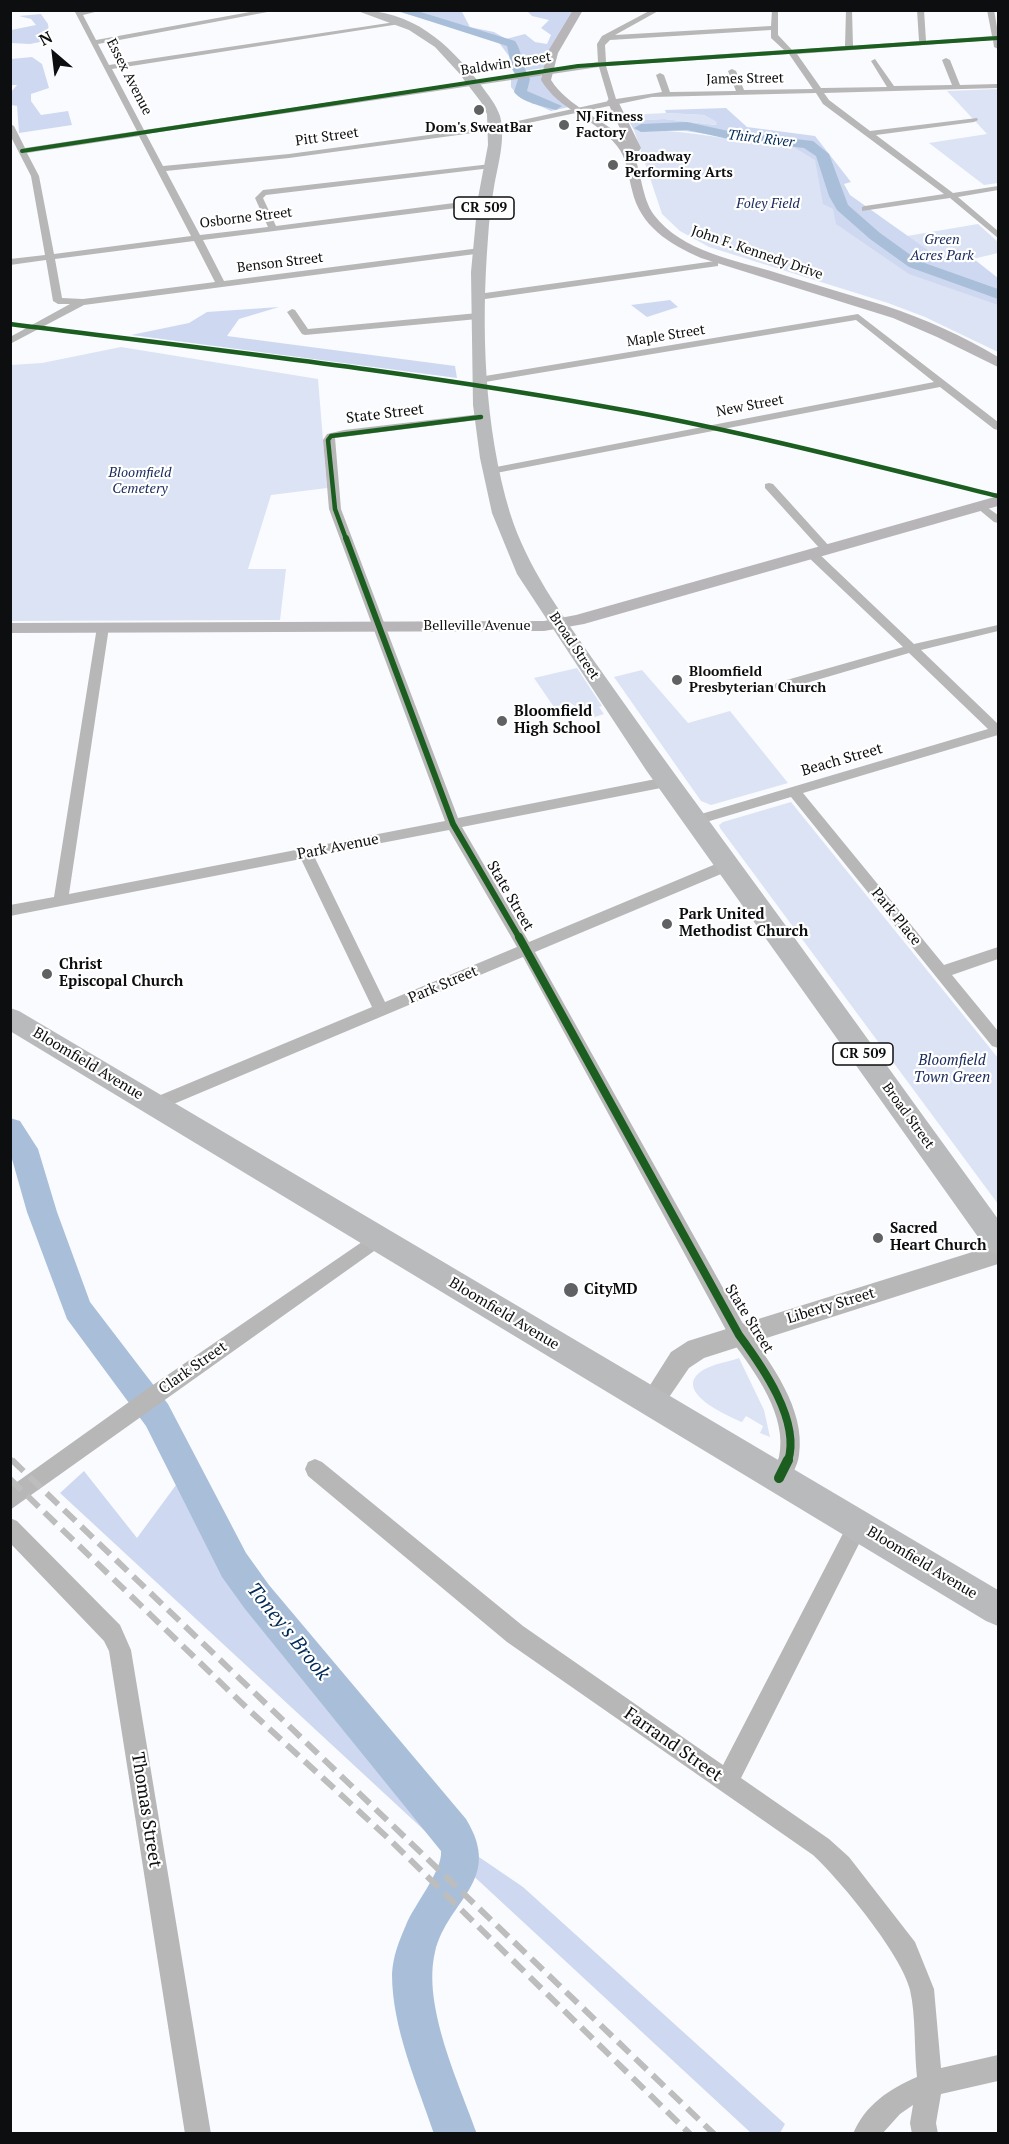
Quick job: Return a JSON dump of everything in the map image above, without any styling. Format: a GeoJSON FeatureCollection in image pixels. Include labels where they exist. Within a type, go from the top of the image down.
{"type":"FeatureCollection","features":[{"type":"Feature","properties":{"kind":"main road","name":"John F. Kennedy Drive"},"geometry":{"type":"LineString","coordinates":[[578,10],[561,38],[548,69],[546,80],[558,96],[598,122],[623,145],[632,165],[646,213],[665,234],[706,255],[907,319],[999,363]]}},
{"type":"Feature","properties":{"kind":"main road","name":"John F. Kennedy Drive"},"geometry":{"type":"LineString","coordinates":[[584,10],[567,39],[554,69],[552,80],[564,95],[605,121],[622,137],[633,154],[653,213],[673,234],[729,259],[904,314],[955,335],[999,357]]}},
{"type":"Feature","properties":{"kind":"main road","name":"Broad Street"},"geometry":{"type":"LineString","coordinates":[[370,12],[418,30],[449,51],[490,108],[495,128],[480,251],[478,297],[481,417],[502,515],[521,564],[666,782],[696,820],[999,1242]]}},
{"type":"Feature","properties":{"kind":"main road"},"geometry":{"type":"LineString","coordinates":[[613,101],[631,136],[640,162],[641,176]]}},
{"type":"Feature","properties":{"kind":"main road"},"geometry":{"type":"LineString","coordinates":[[568,111],[608,137],[621,148],[632,165]]}},
{"type":"Feature","properties":{"kind":"main road","name":"Belleville Avenue"},"geometry":{"type":"LineString","coordinates":[[10,628],[559,624],[990,504]]}},
{"type":"Feature","properties":{"kind":"main road","name":"Bloomfield Avenue"},"geometry":{"type":"LineString","coordinates":[[10,1018],[999,1609]]}},
{"type":"Feature","properties":{"kind":"street"},"geometry":{"type":"LineString","coordinates":[[78,12],[100,10]]}},
{"type":"Feature","properties":{"kind":"street"},"geometry":{"type":"LineString","coordinates":[[96,42],[275,10]]}},
{"type":"Feature","properties":{"kind":"street"},"geometry":{"type":"LineString","coordinates":[[613,101],[602,64],[601,44],[605,38],[618,29],[657,10]]}},
{"type":"Feature","properties":{"kind":"street"},"geometry":{"type":"LineString","coordinates":[[775,10],[774,36],[804,67],[826,102],[996,231]]}},
{"type":"Feature","properties":{"kind":"street"},"geometry":{"type":"LineString","coordinates":[[849,10],[849,48]]}},
{"type":"Feature","properties":{"kind":"street"},"geometry":{"type":"LineString","coordinates":[[920,10],[923,43]]}},
{"type":"Feature","properties":{"kind":"street"},"geometry":{"type":"LineString","coordinates":[[990,10],[999,48]]}},
{"type":"Feature","properties":{"kind":"street","name":"Essex Avenue"},"geometry":{"type":"LineString","coordinates":[[78,12],[96,42],[221,284]]}},
{"type":"Feature","properties":{"kind":"street"},"geometry":{"type":"LineString","coordinates":[[108,67],[402,23]]}},
{"type":"Feature","properties":{"kind":"street"},"geometry":{"type":"LineString","coordinates":[[605,38],[774,28]]}},
{"type":"Feature","properties":{"kind":"street","name":"Baldwin Street"},"geometry":{"type":"LineString","coordinates":[[22,151],[602,64],[998,38]]}},
{"type":"Feature","properties":{"kind":"street"},"geometry":{"type":"LineString","coordinates":[[946,60],[957,88]]}},
{"type":"Feature","properties":{"kind":"street"},"geometry":{"type":"LineString","coordinates":[[875,61],[892,89]]}},
{"type":"Feature","properties":{"kind":"street"},"geometry":{"type":"LineString","coordinates":[[732,71],[741,93]]}},
{"type":"Feature","properties":{"kind":"street"},"geometry":{"type":"LineString","coordinates":[[660,75],[666,94]]}},
{"type":"Feature","properties":{"kind":"street","name":"James Street"},"geometry":{"type":"LineString","coordinates":[[495,128],[592,105],[666,94],[999,86]]}},
{"type":"Feature","properties":{"kind":"street"},"geometry":{"type":"LineString","coordinates":[[868,134],[974,120]]}},
{"type":"Feature","properties":{"kind":"street"},"geometry":{"type":"LineString","coordinates":[[10,126],[35,176],[58,301],[83,302]]}},
{"type":"Feature","properties":{"kind":"street","name":"Pitt Street"},"geometry":{"type":"LineString","coordinates":[[161,169],[289,156],[495,128]]}},
{"type":"Feature","properties":{"kind":"street"},"geometry":{"type":"LineString","coordinates":[[273,228],[259,198],[263,194],[491,166]]}},
{"type":"Feature","properties":{"kind":"street"},"geometry":{"type":"LineString","coordinates":[[865,208],[999,188]]}},
{"type":"Feature","properties":{"kind":"street","name":"Osborne Street"},"geometry":{"type":"LineString","coordinates":[[10,262],[485,202]]}},
{"type":"Feature","properties":{"kind":"street","name":"Benson Street"},"geometry":{"type":"LineString","coordinates":[[83,302],[480,251]]}},
{"type":"Feature","properties":{"kind":"street"},"geometry":{"type":"LineString","coordinates":[[478,297],[715,264]]}},
{"type":"Feature","properties":{"kind":"street"},"geometry":{"type":"LineString","coordinates":[[10,341],[83,302]]}},
{"type":"Feature","properties":{"kind":"street"},"geometry":{"type":"LineString","coordinates":[[292,312],[305,332],[478,316]]}},
{"type":"Feature","properties":{"kind":"street","name":"Maple Street"},"geometry":{"type":"LineString","coordinates":[[479,381],[858,317],[943,384]]}},
{"type":"Feature","properties":{"kind":"street"},"geometry":{"type":"LineString","coordinates":[[943,384],[999,426]]}},
{"type":"Feature","properties":{"kind":"street","name":"New Street"},"geometry":{"type":"LineString","coordinates":[[491,471],[943,384]]}},
{"type":"Feature","properties":{"kind":"street","name":"State Street"},"geometry":{"type":"LineString","coordinates":[[481,417],[331,436],[328,440],[335,509],[453,824],[527,951],[739,1335],[770,1379],[789,1432],[790,1455],[779,1478]]}},
{"type":"Feature","properties":{"kind":"street"},"geometry":{"type":"LineString","coordinates":[[769,486],[819,551],[910,649],[998,731]]}},
{"type":"Feature","properties":{"kind":"street"},"geometry":{"type":"LineString","coordinates":[[990,504],[999,520]]}},
{"type":"Feature","properties":{"kind":"street"},"geometry":{"type":"LineString","coordinates":[[61,899],[103,627]]}},
{"type":"Feature","properties":{"kind":"street"},"geometry":{"type":"LineString","coordinates":[[781,686],[910,649],[996,628]]}},
{"type":"Feature","properties":{"kind":"street","name":"Beach Street"},"geometry":{"type":"LineString","coordinates":[[696,820],[998,731]]}},
{"type":"Feature","properties":{"kind":"street","name":"Park Avenue"},"geometry":{"type":"LineString","coordinates":[[10,911],[61,899],[666,782]]}},
{"type":"Feature","properties":{"kind":"street","name":"Park Place"},"geometry":{"type":"LineString","coordinates":[[794,791],[999,1042]]}},
{"type":"Feature","properties":{"kind":"street"},"geometry":{"type":"LineString","coordinates":[[305,853],[382,1011]]}},
{"type":"Feature","properties":{"kind":"street","name":"Park Street"},"geometry":{"type":"LineString","coordinates":[[157,1104],[728,866]]}},
{"type":"Feature","properties":{"kind":"street"},"geometry":{"type":"LineString","coordinates":[[942,972],[999,953]]}},
{"type":"Feature","properties":{"kind":"street","name":"Clark Street"},"geometry":{"type":"LineString","coordinates":[[10,1500],[135,1408],[378,1239]]}},
{"type":"Feature","properties":{"kind":"street","name":"Liberty Street"},"geometry":{"type":"LineString","coordinates":[[652,1401],[685,1356],[697,1349],[999,1254]]}},
{"type":"Feature","properties":{"kind":"street","name":"Farrand Street"},"geometry":{"type":"LineString","coordinates":[[315,1469],[499,1622],[832,1856],[906,1951],[922,1989],[930,2086],[923,2123],[925,2133]]}},
{"type":"Feature","properties":{"kind":"street"},"geometry":{"type":"LineString","coordinates":[[727,1782],[858,1525]]}},
{"type":"Feature","properties":{"kind":"street","name":"Thomas Street"},"geometry":{"type":"LineString","coordinates":[[10,1528],[112,1633],[120,1650],[198,2133]]}},
{"type":"Feature","properties":{"kind":"street"},"geometry":{"type":"LineString","coordinates":[[874,2130],[891,2105],[930,2086],[988,2070]]}},
{"type":"Feature","properties":{"kind":"green space"},"geometry":{"type":"Polygon","coordinates":[[[998,89],[998,183],[984,185],[929,143],[987,134],[947,91],[998,89]]]}},
{"type":"Feature","properties":{"kind":"green space"},"geometry":{"type":"Polygon","coordinates":[[[666,113],[704,115],[718,122],[717,125],[664,119],[629,121],[627,115],[666,113]]]}},
{"type":"Feature","properties":{"kind":"green space","name":"Foley Field"},"geometry":{"type":"Polygon","coordinates":[[[634,130],[679,132],[755,142],[795,144],[818,152],[833,203],[998,296],[998,352],[925,317],[888,303],[709,247],[680,231],[662,214],[634,130]]]}},
{"type":"Feature","properties":{"kind":"green space","name":"Green Acres Park"},"geometry":{"type":"Polygon","coordinates":[[[978,224],[998,242],[998,253],[935,268],[907,236],[978,224]]]}},
{"type":"Feature","properties":{"kind":"green space","name":"Bloomfield Cemetery"},"geometry":{"type":"Polygon","coordinates":[[[121,347],[318,379],[327,488],[271,495],[248,569],[286,569],[280,620],[11,621],[11,365],[42,363],[121,347]]]}},
{"type":"Feature","properties":{"kind":"green space"},"geometry":{"type":"Polygon","coordinates":[[[577,668],[602,706],[599,707],[604,714],[595,717],[570,703],[554,707],[534,678],[577,668]]]}},
{"type":"Feature","properties":{"kind":"green space"},"geometry":{"type":"Polygon","coordinates":[[[642,670],[688,723],[730,711],[788,783],[711,805],[701,801],[614,677],[642,670]]]}},
{"type":"Feature","properties":{"kind":"green space","name":"Bloomfield Town Green"},"geometry":{"type":"Polygon","coordinates":[[[791,802],[998,1058],[998,1204],[720,828],[719,825],[723,822],[791,802]]]}},
{"type":"Feature","properties":{"kind":"green space"},"geometry":{"type":"Polygon","coordinates":[[[739,1358],[764,1410],[770,1437],[760,1433],[763,1426],[746,1416],[742,1422],[705,1402],[693,1386],[695,1378],[703,1370],[739,1358]]]}},
{"type":"Feature","properties":{"kind":"shaded area"},"geometry":{"type":"Polygon","coordinates":[[[396,11],[458,11],[462,12],[470,27],[494,32],[506,39],[525,34],[535,42],[547,44],[551,35],[541,28],[549,20],[532,16],[528,12],[508,12],[574,11],[544,68],[515,72],[511,59],[497,40],[396,11]]]}},
{"type":"Feature","properties":{"kind":"shaded area"},"geometry":{"type":"Polygon","coordinates":[[[41,14],[48,24],[50,40],[30,44],[11,43],[11,30],[36,25],[31,19],[19,16],[41,14]]]}},
{"type":"Feature","properties":{"kind":"shaded area"},"geometry":{"type":"Polygon","coordinates":[[[32,57],[42,64],[49,88],[31,94],[31,101],[41,115],[68,111],[72,125],[19,133],[17,106],[11,105],[11,92],[17,85],[11,85],[11,59],[32,57]]]}},
{"type":"Feature","properties":{"kind":"shaded area"},"geometry":{"type":"Polygon","coordinates":[[[541,75],[548,90],[569,107],[551,111],[518,96],[511,87],[511,79],[541,75]]]}},
{"type":"Feature","properties":{"kind":"shaded area"},"geometry":{"type":"Polygon","coordinates":[[[726,108],[747,127],[815,136],[851,182],[844,184],[850,195],[939,258],[965,252],[998,278],[998,305],[909,274],[836,224],[833,209],[823,204],[815,160],[792,146],[685,131],[634,130],[629,121],[664,119],[716,125],[717,122],[704,115],[666,113],[665,110],[726,108]]]}},
{"type":"Feature","properties":{"kind":"shaded area"},"geometry":{"type":"Polygon","coordinates":[[[670,300],[678,307],[647,317],[631,305],[670,300]]]}},
{"type":"Feature","properties":{"kind":"shaded area"},"geometry":{"type":"Polygon","coordinates":[[[279,307],[239,319],[227,336],[455,366],[457,378],[131,335],[189,323],[207,312],[279,307]]]}},
{"type":"Feature","properties":{"kind":"shaded area"},"geometry":{"type":"Polygon","coordinates":[[[84,1471],[137,1538],[176,1485],[196,1476],[241,1568],[479,1857],[523,1887],[785,2124],[780,2133],[751,2133],[60,1493],[84,1471]]]}},
{"type":"Feature","properties":{"kind":"waterway","name":"Third River"},"geometry":{"type":"LineString","coordinates":[[400,10],[511,44],[516,52],[518,69],[524,79],[520,92],[525,96],[556,106]]}},
{"type":"Feature","properties":{"kind":"waterway","name":"Third River"},"geometry":{"type":"LineString","coordinates":[[641,128],[687,126],[733,136],[808,144],[822,154],[842,207],[875,236],[914,264],[998,294]]}},
{"type":"Feature","properties":{"kind":"waterway","name":"Toney's Brook"},"geometry":{"type":"LineString","coordinates":[[10,1129],[24,1149],[42,1212],[78,1309],[157,1415],[234,1565],[257,1597],[452,1833],[459,1845],[461,1855],[459,1869],[423,1932],[415,1953],[412,1972],[418,2018],[456,2134]]}},
{"type":"Feature","properties":{"kind":"railway"},"geometry":{"type":"LineString","coordinates":[[12,1460],[714,2134]]}},
{"type":"Feature","properties":{"kind":"railway"},"geometry":{"type":"LineString","coordinates":[[10,1479],[250,1711],[388,1838],[690,2134]]}},
{"type":"Feature","properties":{"kind":"cycle path"},"geometry":{"type":"LineString","coordinates":[[22,151],[578,66],[998,38]]}},
{"type":"Feature","properties":{"kind":"cycle path"},"geometry":{"type":"LineString","coordinates":[[10,324],[321,363],[553,397],[723,430],[998,496]]}},
{"type":"Feature","properties":{"kind":"cycle path"},"geometry":{"type":"LineString","coordinates":[[481,417],[331,436],[328,440],[335,509],[453,824],[527,951],[739,1335],[766,1376],[783,1409],[790,1442],[789,1457],[779,1478]]}},
{"type":"Feature","properties":{"kind":"place","name":"Dom's SweatBar"},"geometry":{"type":"Point","coordinates":[479,110]}},
{"type":"Feature","properties":{"kind":"place","name":"NJ Fitness Factory"},"geometry":{"type":"Point","coordinates":[564,125]}},
{"type":"Feature","properties":{"kind":"place","name":"Broadway Performing Arts"},"geometry":{"type":"Point","coordinates":[613,165]}},
{"type":"Feature","properties":{"kind":"place","name":"Bloomfield Presbyterian Church"},"geometry":{"type":"Point","coordinates":[677,680]}},
{"type":"Feature","properties":{"kind":"place","name":"Bloomfield High School"},"geometry":{"type":"Point","coordinates":[502,721]}},
{"type":"Feature","properties":{"kind":"place","name":"Park United Methodist Church"},"geometry":{"type":"Point","coordinates":[667,924]}},
{"type":"Feature","properties":{"kind":"place","name":"Christ Episcopal Church"},"geometry":{"type":"Point","coordinates":[47,974]}},
{"type":"Feature","properties":{"kind":"place","name":"Sacred Heart Church"},"geometry":{"type":"Point","coordinates":[878,1238]}},
{"type":"Feature","properties":{"kind":"place","name":"CityMD"},"geometry":{"type":"Point","coordinates":[571,1290]}}]}
